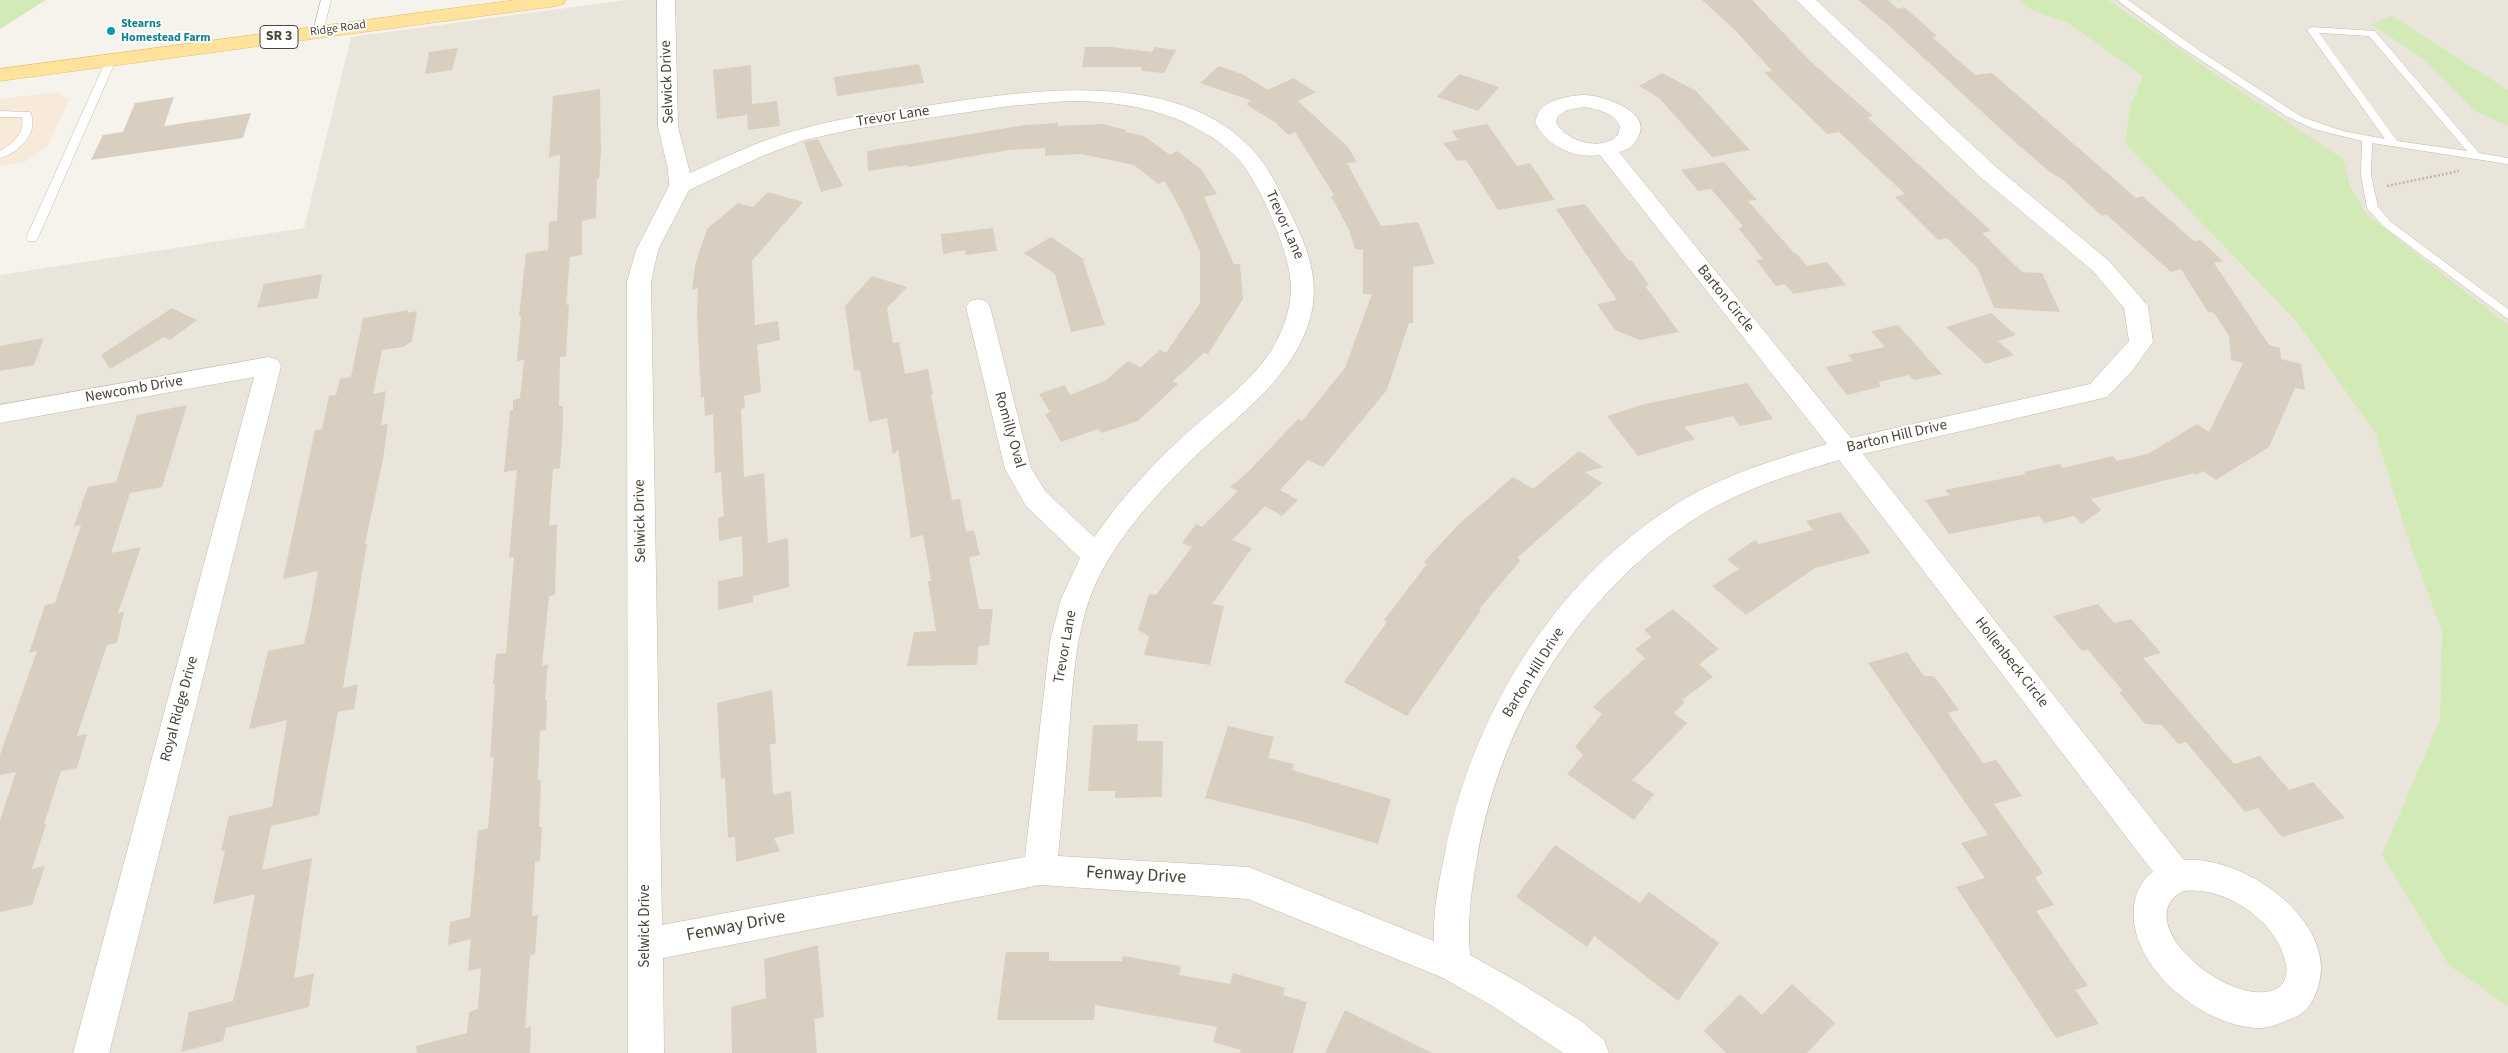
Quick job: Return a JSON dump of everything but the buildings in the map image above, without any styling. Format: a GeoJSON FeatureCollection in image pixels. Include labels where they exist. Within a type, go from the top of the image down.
{"type":"FeatureCollection","features":[{"type":"Feature","properties":{"kind":"main road","name":"Ridge Road"},"geometry":{"type":"LineString","coordinates":[[0,75],[557,0]]}},
{"type":"Feature","properties":{"kind":"street","name":"Selwick Drive"},"geometry":{"type":"LineString","coordinates":[[646,1053],[639,282],[647,250],[680,186],[679,169],[668,127],[666,0]]}},
{"type":"Feature","properties":{"kind":"street","name":"Barton Hill Drive"},"geometry":{"type":"LineString","coordinates":[[1453,965],[1452,914],[1475,797],[1491,748],[1506,716],[1551,640],[1578,606],[1633,550],[1683,513],[1738,484],[1844,449],[2098,391],[2124,365],[2141,342],[2136,306],[2101,266],[1987,170],[1805,0]]}},
{"type":"Feature","properties":{"kind":"street","name":"Trevor Lane"},"geometry":{"type":"LineString","coordinates":[[680,186],[758,150],[838,126],[1025,96],[1094,94],[1143,100],[1200,121],[1235,144],[1252,162],[1266,184],[1302,265],[1303,290],[1299,316],[1290,342],[1274,366],[1252,391],[1180,454],[1126,515],[1096,556],[1079,588],[1064,639],[1040,870]]}},
{"type":"Feature","properties":{"kind":"street","name":"Barton Circle"},"geometry":{"type":"LineString","coordinates":[[1606,149],[1844,449]]}},
{"type":"Feature","properties":{"kind":"street","name":"Romilly Oval"},"geometry":{"type":"LineString","coordinates":[[978,307],[1018,468],[1036,499],[1096,556]]}},
{"type":"Feature","properties":{"kind":"street","name":"Newcomb Drive"},"geometry":{"type":"LineString","coordinates":[[0,414],[269,366]]}},
{"type":"Feature","properties":{"kind":"street","name":"Royal Ridge Drive"},"geometry":{"type":"LineString","coordinates":[[90,1053],[269,366]]}},
{"type":"Feature","properties":{"kind":"street","name":"Hollenbeck Circle"},"geometry":{"type":"LineString","coordinates":[[1844,449],[2177,877]]}},
{"type":"Feature","properties":{"kind":"street","name":"Fenway Drive"},"geometry":{"type":"LineString","coordinates":[[646,945],[1040,870],[1249,883],[1453,965],[1568,1034],[1591,1053]]}},
{"type":"Feature","properties":{"kind":"street"},"geometry":{"type":"LineString","coordinates":[[2196,874],[2225,880],[2240,886],[2262,900],[2280,917],[2295,937],[2303,957],[2304,978],[2296,996],[2279,1007],[2256,1010],[2232,1006],[2207,994],[2185,978],[2166,958],[2154,938],[2150,917],[2152,899],[2162,885],[2177,877],[2196,874]]}},
{"type":"Feature","properties":{"kind":"lane"},"geometry":{"type":"LineString","coordinates":[[318,32],[326,0]]}},
{"type":"Feature","properties":{"kind":"lane"},"geometry":{"type":"LineString","coordinates":[[2122,0],[2160,29],[2284,110],[2316,127],[2367,140],[2475,154],[2508,161]]}},
{"type":"Feature","properties":{"kind":"lane"},"geometry":{"type":"LineString","coordinates":[[2393,144],[2312,30],[2372,33],[2475,154]]}},
{"type":"Feature","properties":{"kind":"lane"},"geometry":{"type":"LineString","coordinates":[[32,238],[112,60]]}},
{"type":"Feature","properties":{"kind":"lane"},"geometry":{"type":"LineString","coordinates":[[0,114],[26,114],[29,121],[25,136],[14,147],[0,155]]}},
{"type":"Feature","properties":{"kind":"lane"},"geometry":{"type":"LineString","coordinates":[[2367,140],[2366,176],[2373,208],[2387,224],[2508,315]]}},
{"type":"Feature","properties":{"kind":"path"},"geometry":{"type":"LineString","coordinates":[[2379,188],[2464,170]]}},
{"type":"Feature","properties":{"kind":"shaded area"},"geometry":{"type":"Polygon","coordinates":[[[626,0],[2508,0],[2508,1053],[0,1053],[0,275],[304,228],[351,37],[626,0]]]}},
{"type":"Feature","properties":{"kind":"shaded area"},"geometry":{"type":"Polygon","coordinates":[[[58,92],[69,100],[47,147],[24,162],[0,166],[0,99],[58,92]]]}},
{"type":"Feature","properties":{"kind":"green space"},"geometry":{"type":"Polygon","coordinates":[[[0,0],[46,0],[0,29],[0,0]]]}},
{"type":"Feature","properties":{"kind":"green space"},"geometry":{"type":"Polygon","coordinates":[[[2019,0],[2108,0],[2219,77],[2343,159],[2350,186],[2367,215],[2508,325],[2508,1006],[2449,965],[2382,855],[2440,720],[2442,631],[2407,536],[2376,434],[2297,322],[2125,143],[2131,105],[2143,76],[2068,23],[2031,10],[2019,0]]]}},
{"type":"Feature","properties":{"kind":"green space"},"geometry":{"type":"Polygon","coordinates":[[[2392,16],[2508,90],[2508,126],[2475,111],[2425,60],[2371,24],[2392,16]]]}},
{"type":"Feature","properties":{"kind":"place","name":"Stearns Homestead Farm"},"geometry":{"type":"Point","coordinates":[111,31]}}]}
